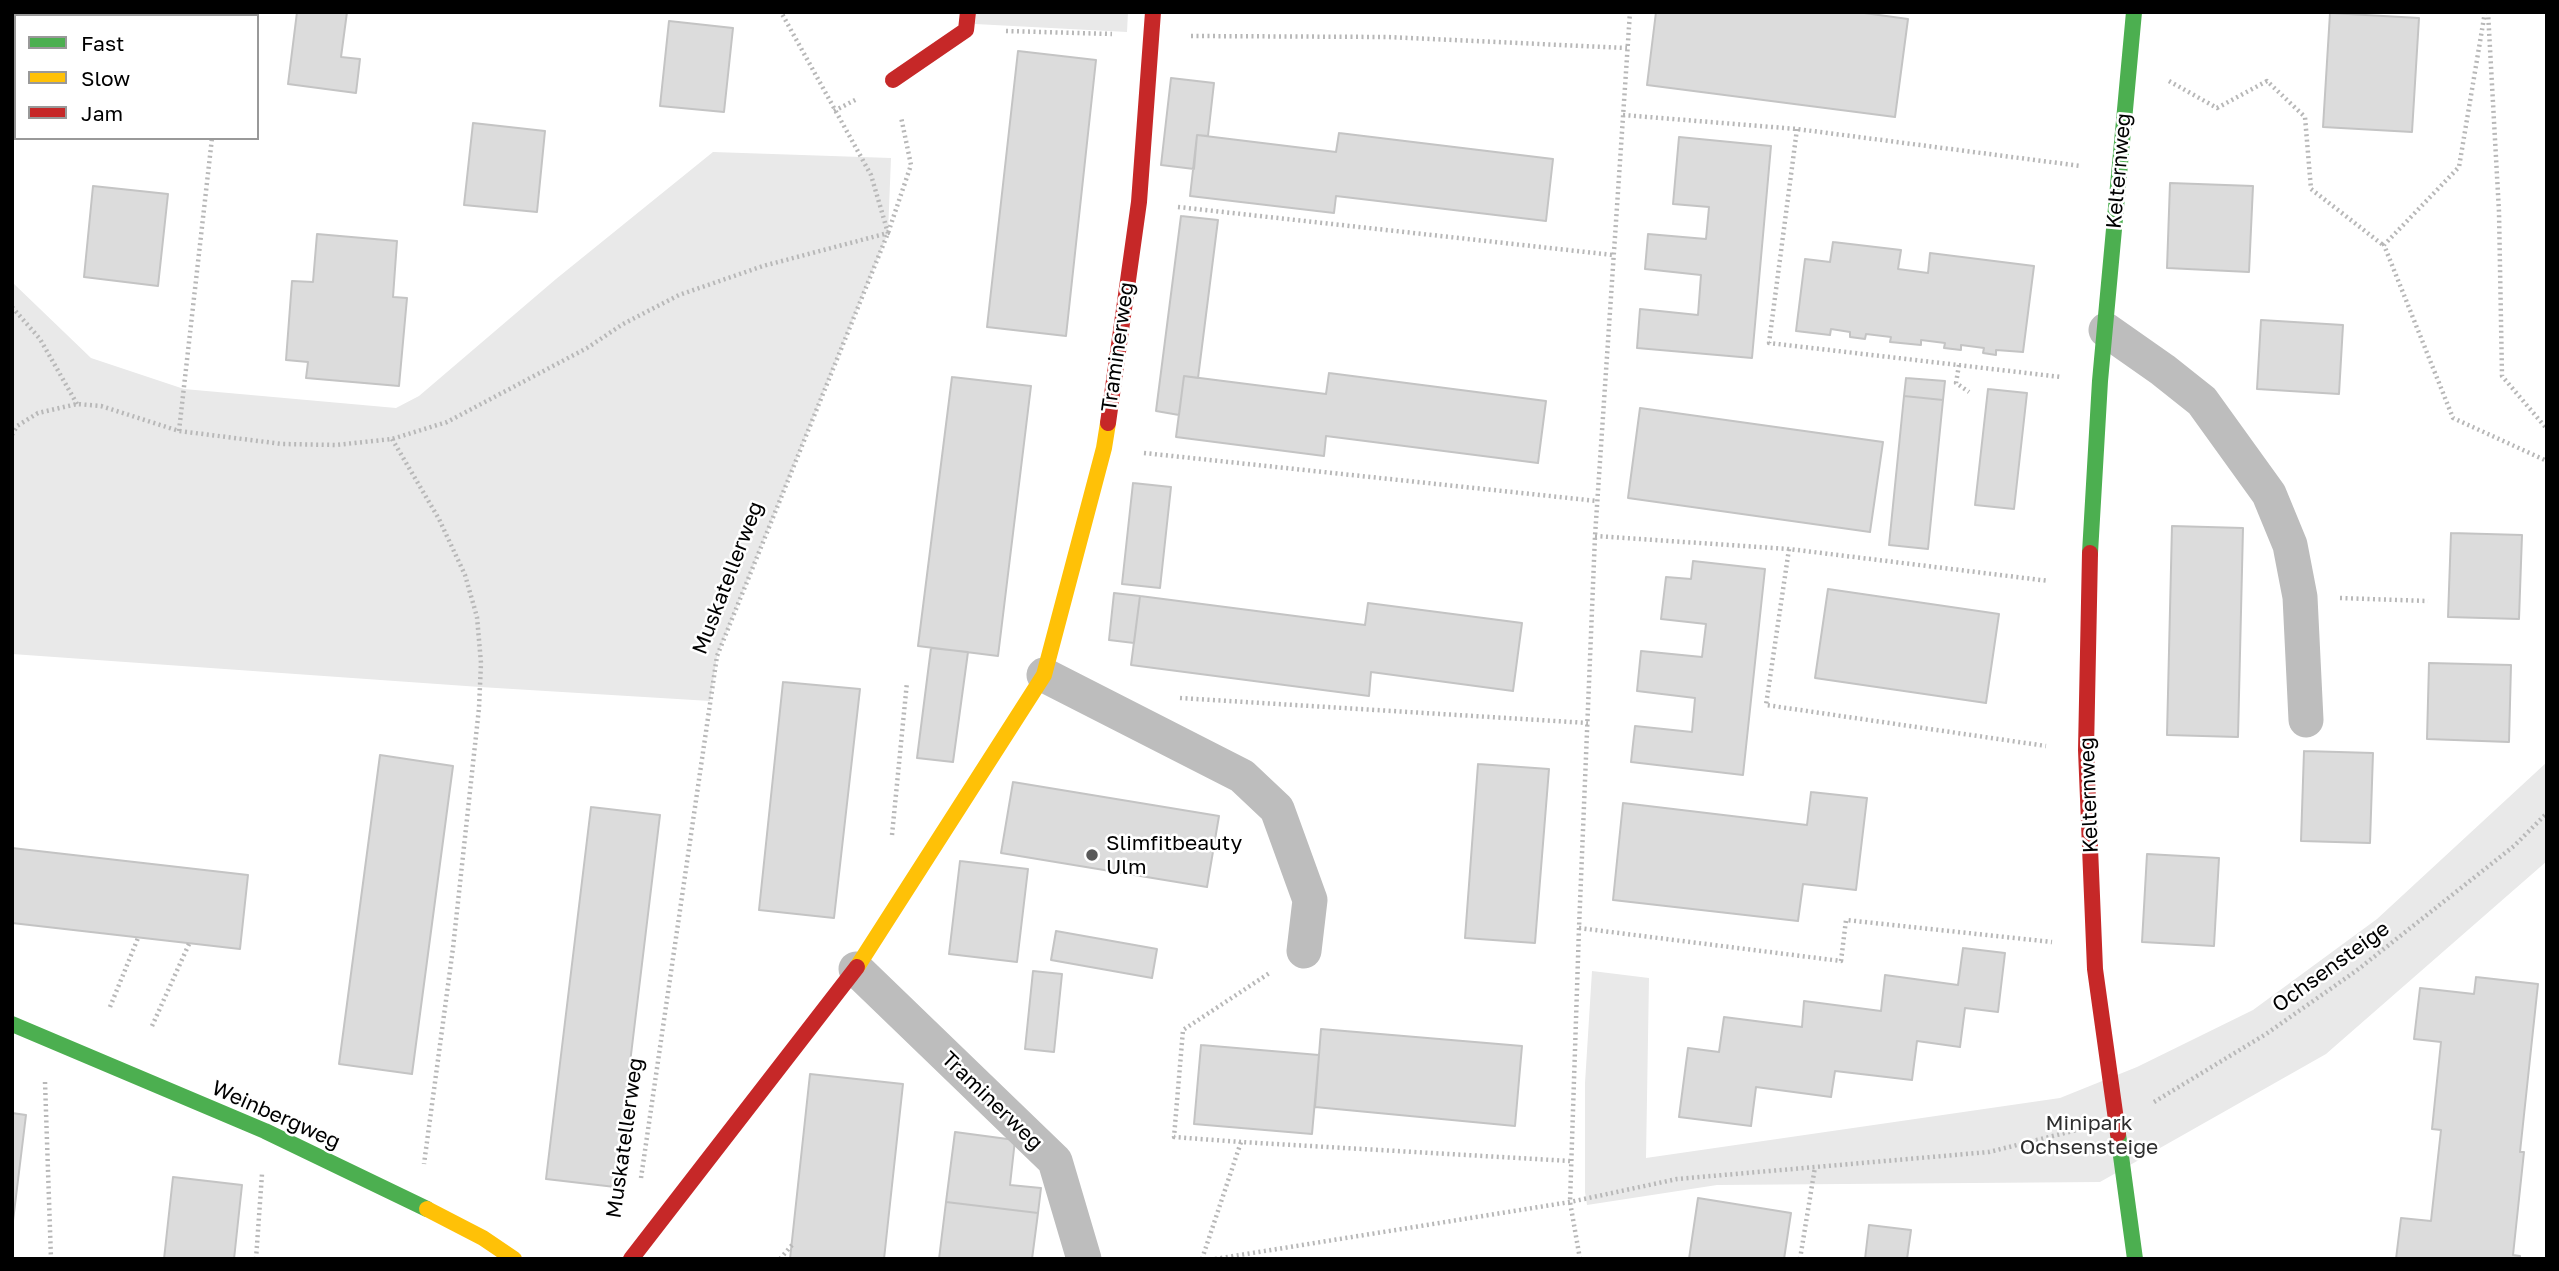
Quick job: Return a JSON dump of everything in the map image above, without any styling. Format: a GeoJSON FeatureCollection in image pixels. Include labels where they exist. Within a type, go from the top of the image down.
{"type":"FeatureCollection","features":[{"type":"Feature","properties":{"kind":"street"},"geometry":{"type":"LineString","coordinates":[[893,80],[966,30],[968,12]]}},
{"type":"Feature","properties":{"kind":"street","name":"Traminerweg"},"geometry":{"type":"LineString","coordinates":[[631,1259],[856,969],[1044,675],[1104,448],[1139,202],[1153,12]]}},
{"type":"Feature","properties":{"kind":"street","name":"Kelternweg"},"geometry":{"type":"LineString","coordinates":[[2134,12],[2101,381],[2088,586],[2086,750],[2095,969],[2135,1259]]}},
{"type":"Feature","properties":{"kind":"street"},"geometry":{"type":"LineString","coordinates":[[2106,330],[2163,369],[2202,401],[2269,494],[2290,545],[2300,597],[2306,720]]}},
{"type":"Feature","properties":{"kind":"street"},"geometry":{"type":"LineString","coordinates":[[1044,675],[1242,776],[1277,809],[1310,900],[1304,951]]}},
{"type":"Feature","properties":{"kind":"street","name":"Traminerweg"},"geometry":{"type":"LineString","coordinates":[[856,969],[1055,1161],[1084,1259]]}},
{"type":"Feature","properties":{"kind":"street","name":"Weinbergweg"},"geometry":{"type":"LineString","coordinates":[[12,1024],[265,1132],[419,1205],[482,1238],[514,1259]]}},
{"type":"Feature","properties":{"kind":"path"},"geometry":{"type":"LineString","coordinates":[[12,435],[17,426],[38,413],[77,404],[101,406],[179,430],[282,444],[336,445],[392,439],[447,422],[587,348],[623,324],[679,295],[763,266],[888,233],[871,175],[781,12]]}},
{"type":"Feature","properties":{"kind":"path"},"geometry":{"type":"LineString","coordinates":[[1580,1259],[1570,1202],[1579,928],[1595,536],[1630,12]]}},
{"type":"Feature","properties":{"kind":"path"},"geometry":{"type":"LineString","coordinates":[[2384,245],[2459,167],[2487,12]]}},
{"type":"Feature","properties":{"kind":"path"},"geometry":{"type":"LineString","coordinates":[[2487,12],[2499,212],[2502,376],[2547,429]]}},
{"type":"Feature","properties":{"kind":"path"},"geometry":{"type":"LineString","coordinates":[[966,30],[1151,36],[1388,37],[1627,48]]}},
{"type":"Feature","properties":{"kind":"path"},"geometry":{"type":"LineString","coordinates":[[2129,58],[2217,108],[2267,81],[2305,117],[2311,189],[2384,245],[2453,418],[2547,461]]}},
{"type":"Feature","properties":{"kind":"path","name":"Muskatellerweg"},"geometry":{"type":"LineString","coordinates":[[640,1180],[717,656],[888,233],[911,165],[893,80]]}},
{"type":"Feature","properties":{"kind":"path"},"geometry":{"type":"LineString","coordinates":[[1623,115],[1797,129],[2119,171]]}},
{"type":"Feature","properties":{"kind":"path"},"geometry":{"type":"LineString","coordinates":[[1797,129],[1769,344],[2101,381]]}},
{"type":"Feature","properties":{"kind":"path"},"geometry":{"type":"LineString","coordinates":[[179,430],[212,140]]}},
{"type":"Feature","properties":{"kind":"path"},"geometry":{"type":"LineString","coordinates":[[1139,202],[1613,255]]}},
{"type":"Feature","properties":{"kind":"path"},"geometry":{"type":"LineString","coordinates":[[12,307],[40,339],[77,404]]}},
{"type":"Feature","properties":{"kind":"path"},"geometry":{"type":"LineString","coordinates":[[1959,365],[1956,383],[1969,392]]}},
{"type":"Feature","properties":{"kind":"path"},"geometry":{"type":"LineString","coordinates":[[392,439],[439,519],[465,575],[477,617],[481,663],[479,708],[454,935],[419,1205]]}},
{"type":"Feature","properties":{"kind":"path"},"geometry":{"type":"LineString","coordinates":[[1104,448],[1597,501]]}},
{"type":"Feature","properties":{"kind":"path"},"geometry":{"type":"LineString","coordinates":[[1595,536],[1789,550],[2088,586]]}},
{"type":"Feature","properties":{"kind":"path"},"geometry":{"type":"LineString","coordinates":[[1789,550],[1766,705],[2086,750]]}},
{"type":"Feature","properties":{"kind":"path"},"geometry":{"type":"LineString","coordinates":[[2300,597],[2428,601]]}},
{"type":"Feature","properties":{"kind":"path"},"geometry":{"type":"LineString","coordinates":[[891,845],[907,682]]}},
{"type":"Feature","properties":{"kind":"path"},"geometry":{"type":"LineString","coordinates":[[1147,726],[1170,698],[1588,723]]}},
{"type":"Feature","properties":{"kind":"path","name":"Ochsensteige"},"geometry":{"type":"LineString","coordinates":[[1215,1259],[1570,1202],[1677,1179],[1989,1152],[2116,1121],[2160,1099],[2266,1034],[2356,971],[2514,846],[2547,813]]}},
{"type":"Feature","properties":{"kind":"path"},"geometry":{"type":"LineString","coordinates":[[1579,928],[1841,961],[1846,920],[2062,943],[2094,934]]}},
{"type":"Feature","properties":{"kind":"path"},"geometry":{"type":"LineString","coordinates":[[110,1007],[138,938]]}},
{"type":"Feature","properties":{"kind":"path"},"geometry":{"type":"LineString","coordinates":[[152,1026],[189,944]]}},
{"type":"Feature","properties":{"kind":"path"},"geometry":{"type":"LineString","coordinates":[[1304,951],[1184,1030],[1174,1137],[1570,1161]]}},
{"type":"Feature","properties":{"kind":"path"},"geometry":{"type":"LineString","coordinates":[[43,1036],[51,1259]]}},
{"type":"Feature","properties":{"kind":"path"},"geometry":{"type":"LineString","coordinates":[[256,1259],[265,1132]]}},
{"type":"Feature","properties":{"kind":"path"},"geometry":{"type":"LineString","coordinates":[[1202,1259],[1241,1142]]}},
{"type":"Feature","properties":{"kind":"path"},"geometry":{"type":"LineString","coordinates":[[1800,1259],[1815,1167]]}},
{"type":"Feature","properties":{"kind":"path"},"geometry":{"type":"LineString","coordinates":[[780,1259],[792,1245]]}},
{"type":"Feature","properties":{"kind":"green space"},"geometry":{"type":"Polygon","coordinates":[[[976,12],[1128,12],[1127,32],[975,24],[976,12]]]}},
{"type":"Feature","properties":{"kind":"green space"},"geometry":{"type":"Polygon","coordinates":[[[713,152],[891,158],[888,233],[717,656],[710,701],[12,654],[12,282],[91,358],[184,389],[396,408],[419,396],[556,279],[713,152]]]}},
{"type":"Feature","properties":{"kind":"green space","name":"Minipark Ochsensteige"},"geometry":{"type":"Polygon","coordinates":[[[2547,762],[2547,861],[2326,1054],[2100,1182],[1717,1185],[1587,1205],[1585,1083],[1592,971],[1649,978],[1646,1158],[2060,1098],[2137,1067],[2253,1010],[2377,919],[2547,762]]]}},
{"type":"Feature","properties":{"kind":"building"},"geometry":{"type":"Polygon","coordinates":[[[21,12],[96,12],[96,14],[21,12]]]}},
{"type":"Feature","properties":{"kind":"building"},"geometry":{"type":"Polygon","coordinates":[[[297,12],[347,12],[341,57],[360,59],[356,93],[288,84],[297,12]]]}},
{"type":"Feature","properties":{"kind":"building"},"geometry":{"type":"Polygon","coordinates":[[[1656,12],[1857,12],[1908,19],[1895,117],[1647,85],[1656,12]]]}},
{"type":"Feature","properties":{"kind":"building"},"geometry":{"type":"Polygon","coordinates":[[[2330,13],[2419,18],[2412,132],[2323,127],[2330,13]]]}},
{"type":"Feature","properties":{"kind":"building"},"geometry":{"type":"Polygon","coordinates":[[[669,21],[733,28],[724,112],[660,106],[669,21]]]}},
{"type":"Feature","properties":{"kind":"building"},"geometry":{"type":"Polygon","coordinates":[[[1018,51],[1096,60],[1066,336],[987,327],[1018,51]]]}},
{"type":"Feature","properties":{"kind":"building"},"geometry":{"type":"Polygon","coordinates":[[[1171,78],[1214,83],[1208,136],[1197,135],[1194,169],[1161,165],[1171,78]]]}},
{"type":"Feature","properties":{"kind":"building"},"geometry":{"type":"Polygon","coordinates":[[[473,123],[545,131],[537,212],[464,205],[473,123]]]}},
{"type":"Feature","properties":{"kind":"building"},"geometry":{"type":"Polygon","coordinates":[[[1339,133],[1553,159],[1546,221],[1336,196],[1334,213],[1190,196],[1197,135],[1336,152],[1339,133]]]}},
{"type":"Feature","properties":{"kind":"building"},"geometry":{"type":"Polygon","coordinates":[[[1679,137],[1771,146],[1752,358],[1637,348],[1640,309],[1698,315],[1701,275],[1645,269],[1648,234],[1706,239],[1709,207],[1673,204],[1679,137]]]}},
{"type":"Feature","properties":{"kind":"building"},"geometry":{"type":"Polygon","coordinates":[[[2170,183],[2253,186],[2249,272],[2167,268],[2170,183]]]}},
{"type":"Feature","properties":{"kind":"building"},"geometry":{"type":"Polygon","coordinates":[[[93,186],[168,194],[158,286],[84,277],[93,186]]]}},
{"type":"Feature","properties":{"kind":"building"},"geometry":{"type":"Polygon","coordinates":[[[1181,216],[1218,220],[1198,378],[1184,376],[1179,415],[1156,411],[1181,216]]]}},
{"type":"Feature","properties":{"kind":"building"},"geometry":{"type":"Polygon","coordinates":[[[317,234],[397,241],[393,297],[407,298],[399,386],[306,378],[308,362],[286,360],[292,281],[313,282],[317,234]]]}},
{"type":"Feature","properties":{"kind":"building"},"geometry":{"type":"Polygon","coordinates":[[[1833,242],[1901,250],[1898,269],[1928,273],[1930,253],[2034,266],[2023,352],[1996,350],[1996,355],[1983,353],[1984,348],[1961,345],[1961,350],[1944,348],[1945,343],[1921,340],[1921,345],[1890,342],[1891,337],[1866,334],[1865,339],[1850,337],[1850,332],[1831,329],[1830,335],[1796,331],[1805,259],[1830,262],[1833,242]]]}},
{"type":"Feature","properties":{"kind":"building"},"geometry":{"type":"Polygon","coordinates":[[[2261,320],[2343,325],[2339,394],[2257,389],[2261,320]]]}},
{"type":"Feature","properties":{"kind":"building"},"geometry":{"type":"Polygon","coordinates":[[[1329,373],[1546,401],[1538,463],[1326,436],[1324,456],[1176,437],[1184,376],[1326,394],[1329,373]]]}},
{"type":"Feature","properties":{"kind":"building"},"geometry":{"type":"Polygon","coordinates":[[[952,377],[1031,386],[998,656],[918,646],[952,377]]]}},
{"type":"Feature","properties":{"kind":"building"},"geometry":{"type":"Polygon","coordinates":[[[1906,378],[1945,381],[1943,400],[1904,396],[1906,378]]]}},
{"type":"Feature","properties":{"kind":"building"},"geometry":{"type":"Polygon","coordinates":[[[1988,389],[2027,393],[2014,509],[1975,505],[1988,389]]]}},
{"type":"Feature","properties":{"kind":"building"},"geometry":{"type":"Polygon","coordinates":[[[1904,396],[1943,400],[1928,549],[1889,545],[1904,396]]]}},
{"type":"Feature","properties":{"kind":"building"},"geometry":{"type":"Polygon","coordinates":[[[1640,408],[1883,442],[1870,532],[1628,498],[1640,408]]]}},
{"type":"Feature","properties":{"kind":"building"},"geometry":{"type":"Polygon","coordinates":[[[1133,483],[1171,487],[1160,588],[1122,584],[1133,483]]]}},
{"type":"Feature","properties":{"kind":"building"},"geometry":{"type":"Polygon","coordinates":[[[2172,526],[2243,528],[2238,737],[2167,735],[2172,526]]]}},
{"type":"Feature","properties":{"kind":"building"},"geometry":{"type":"Polygon","coordinates":[[[2451,533],[2522,535],[2519,619],[2448,617],[2451,533]]]}},
{"type":"Feature","properties":{"kind":"building"},"geometry":{"type":"Polygon","coordinates":[[[1693,561],[1765,569],[1743,775],[1631,762],[1635,726],[1692,732],[1695,698],[1637,691],[1641,651],[1702,657],[1706,624],[1661,619],[1666,577],[1691,579],[1693,561]]]}},
{"type":"Feature","properties":{"kind":"building"},"geometry":{"type":"Polygon","coordinates":[[[1828,589],[1999,614],[1986,703],[1815,678],[1828,589]]]}},
{"type":"Feature","properties":{"kind":"building"},"geometry":{"type":"Polygon","coordinates":[[[1114,593],[1140,596],[1134,643],[1109,640],[1114,593]]]}},
{"type":"Feature","properties":{"kind":"building"},"geometry":{"type":"Polygon","coordinates":[[[1140,596],[1365,625],[1368,603],[1522,623],[1513,691],[1371,672],[1369,696],[1131,665],[1140,596]]]}},
{"type":"Feature","properties":{"kind":"building"},"geometry":{"type":"Polygon","coordinates":[[[931,648],[968,652],[953,762],[917,758],[931,648]]]}},
{"type":"Feature","properties":{"kind":"building"},"geometry":{"type":"Polygon","coordinates":[[[2429,663],[2511,665],[2509,742],[2427,739],[2429,663]]]}},
{"type":"Feature","properties":{"kind":"building"},"geometry":{"type":"Polygon","coordinates":[[[783,682],[860,689],[834,918],[759,910],[783,682]]]}},
{"type":"Feature","properties":{"kind":"building"},"geometry":{"type":"Polygon","coordinates":[[[2304,751],[2373,753],[2370,843],[2301,841],[2304,751]]]}},
{"type":"Feature","properties":{"kind":"building"},"geometry":{"type":"Polygon","coordinates":[[[380,755],[453,766],[412,1074],[339,1064],[380,755]]]}},
{"type":"Feature","properties":{"kind":"building"},"geometry":{"type":"Polygon","coordinates":[[[1478,764],[1549,769],[1535,943],[1465,938],[1478,764]]]}},
{"type":"Feature","properties":{"kind":"building"},"geometry":{"type":"Polygon","coordinates":[[[1013,782],[1219,816],[1207,887],[1001,853],[1013,782]]]}},
{"type":"Feature","properties":{"kind":"building"},"geometry":{"type":"Polygon","coordinates":[[[1811,792],[1867,798],[1856,890],[1803,884],[1798,921],[1613,900],[1623,803],[1807,825],[1811,792]]]}},
{"type":"Feature","properties":{"kind":"building"},"geometry":{"type":"Polygon","coordinates":[[[591,807],[660,815],[615,1187],[546,1179],[591,807]]]}},
{"type":"Feature","properties":{"kind":"building"},"geometry":{"type":"Polygon","coordinates":[[[12,848],[248,875],[240,949],[12,923],[12,848]]]}},
{"type":"Feature","properties":{"kind":"building"},"geometry":{"type":"Polygon","coordinates":[[[2147,854],[2219,858],[2214,946],[2142,942],[2147,854]]]}},
{"type":"Feature","properties":{"kind":"building"},"geometry":{"type":"Polygon","coordinates":[[[960,861],[1028,869],[1017,962],[949,954],[960,861]]]}},
{"type":"Feature","properties":{"kind":"building"},"geometry":{"type":"Polygon","coordinates":[[[1056,931],[1157,949],[1152,978],[1051,960],[1056,931]]]}},
{"type":"Feature","properties":{"kind":"building"},"geometry":{"type":"Polygon","coordinates":[[[1963,948],[2005,953],[1998,1012],[1965,1008],[1960,1047],[1917,1041],[1912,1080],[1835,1071],[1831,1097],[1756,1087],[1751,1126],[1679,1117],[1688,1048],[1719,1052],[1724,1017],[1802,1027],[1804,1001],[1881,1011],[1885,975],[1958,985],[1963,948]]]}},
{"type":"Feature","properties":{"kind":"building"},"geometry":{"type":"Polygon","coordinates":[[[1033,971],[1062,974],[1054,1052],[1025,1049],[1033,971]]]}},
{"type":"Feature","properties":{"kind":"building"},"geometry":{"type":"Polygon","coordinates":[[[2476,977],[2538,984],[2520,1152],[2524,1152],[2513,1255],[2520,1256],[2520,1259],[2396,1259],[2401,1218],[2431,1221],[2441,1130],[2432,1129],[2441,1042],[2414,1039],[2420,988],[2474,994],[2476,977]]]}},
{"type":"Feature","properties":{"kind":"building"},"geometry":{"type":"Polygon","coordinates":[[[1321,1029],[1522,1046],[1515,1126],[1315,1107],[1321,1029]]]}},
{"type":"Feature","properties":{"kind":"building"},"geometry":{"type":"Polygon","coordinates":[[[1201,1045],[1319,1055],[1312,1134],[1194,1124],[1201,1045]]]}},
{"type":"Feature","properties":{"kind":"building"},"geometry":{"type":"Polygon","coordinates":[[[810,1074],[903,1084],[884,1259],[790,1259],[810,1074]]]}},
{"type":"Feature","properties":{"kind":"building"},"geometry":{"type":"Polygon","coordinates":[[[12,1113],[26,1115],[12,1229],[12,1113]]]}},
{"type":"Feature","properties":{"kind":"building"},"geometry":{"type":"Polygon","coordinates":[[[955,1132],[1015,1140],[1010,1185],[1041,1188],[1038,1213],[946,1202],[955,1132]]]}},
{"type":"Feature","properties":{"kind":"building"},"geometry":{"type":"Polygon","coordinates":[[[173,1177],[242,1185],[234,1259],[164,1259],[173,1177]]]}},
{"type":"Feature","properties":{"kind":"building"},"geometry":{"type":"Polygon","coordinates":[[[1698,1198],[1791,1213],[1784,1259],[1689,1259],[1698,1198]]]}},
{"type":"Feature","properties":{"kind":"building"},"geometry":{"type":"Polygon","coordinates":[[[946,1202],[1038,1213],[1032,1259],[939,1259],[946,1202]]]}},
{"type":"Feature","properties":{"kind":"building"},"geometry":{"type":"Polygon","coordinates":[[[1869,1225],[1911,1230],[1907,1259],[1865,1259],[1869,1225]]]}},
{"type":"Feature","properties":{"kind":"traffic: fast"},"geometry":{"type":"LineString","coordinates":[[2090,553],[2100,381],[2134,12]]}},
{"type":"Feature","properties":{"kind":"traffic: fast"},"geometry":{"type":"LineString","coordinates":[[12,1024],[265,1131],[427,1209]]}},
{"type":"Feature","properties":{"kind":"traffic: fast"},"geometry":{"type":"LineString","coordinates":[[2118,1134],[2135,1259]]}},
{"type":"Feature","properties":{"kind":"traffic: slow"},"geometry":{"type":"LineString","coordinates":[[857,967],[1044,675],[1104,448],[1108,423]]}},
{"type":"Feature","properties":{"kind":"traffic: slow"},"geometry":{"type":"LineString","coordinates":[[427,1209],[483,1238],[514,1259]]}},
{"type":"Feature","properties":{"kind":"traffic: jam"},"geometry":{"type":"LineString","coordinates":[[893,80],[966,30],[968,12]]}},
{"type":"Feature","properties":{"kind":"traffic: jam"},"geometry":{"type":"LineString","coordinates":[[1108,423],[1139,202],[1153,12]]}},
{"type":"Feature","properties":{"kind":"traffic: jam"},"geometry":{"type":"LineString","coordinates":[[2090,553],[2086,750],[2095,969],[2118,1134]]}},
{"type":"Feature","properties":{"kind":"traffic: jam"},"geometry":{"type":"LineString","coordinates":[[631,1259],[857,967]]}},
{"type":"Feature","properties":{"kind":"place","name":"Slimfitbeauty Ulm"},"geometry":{"type":"Point","coordinates":[1092,855]}}]}
